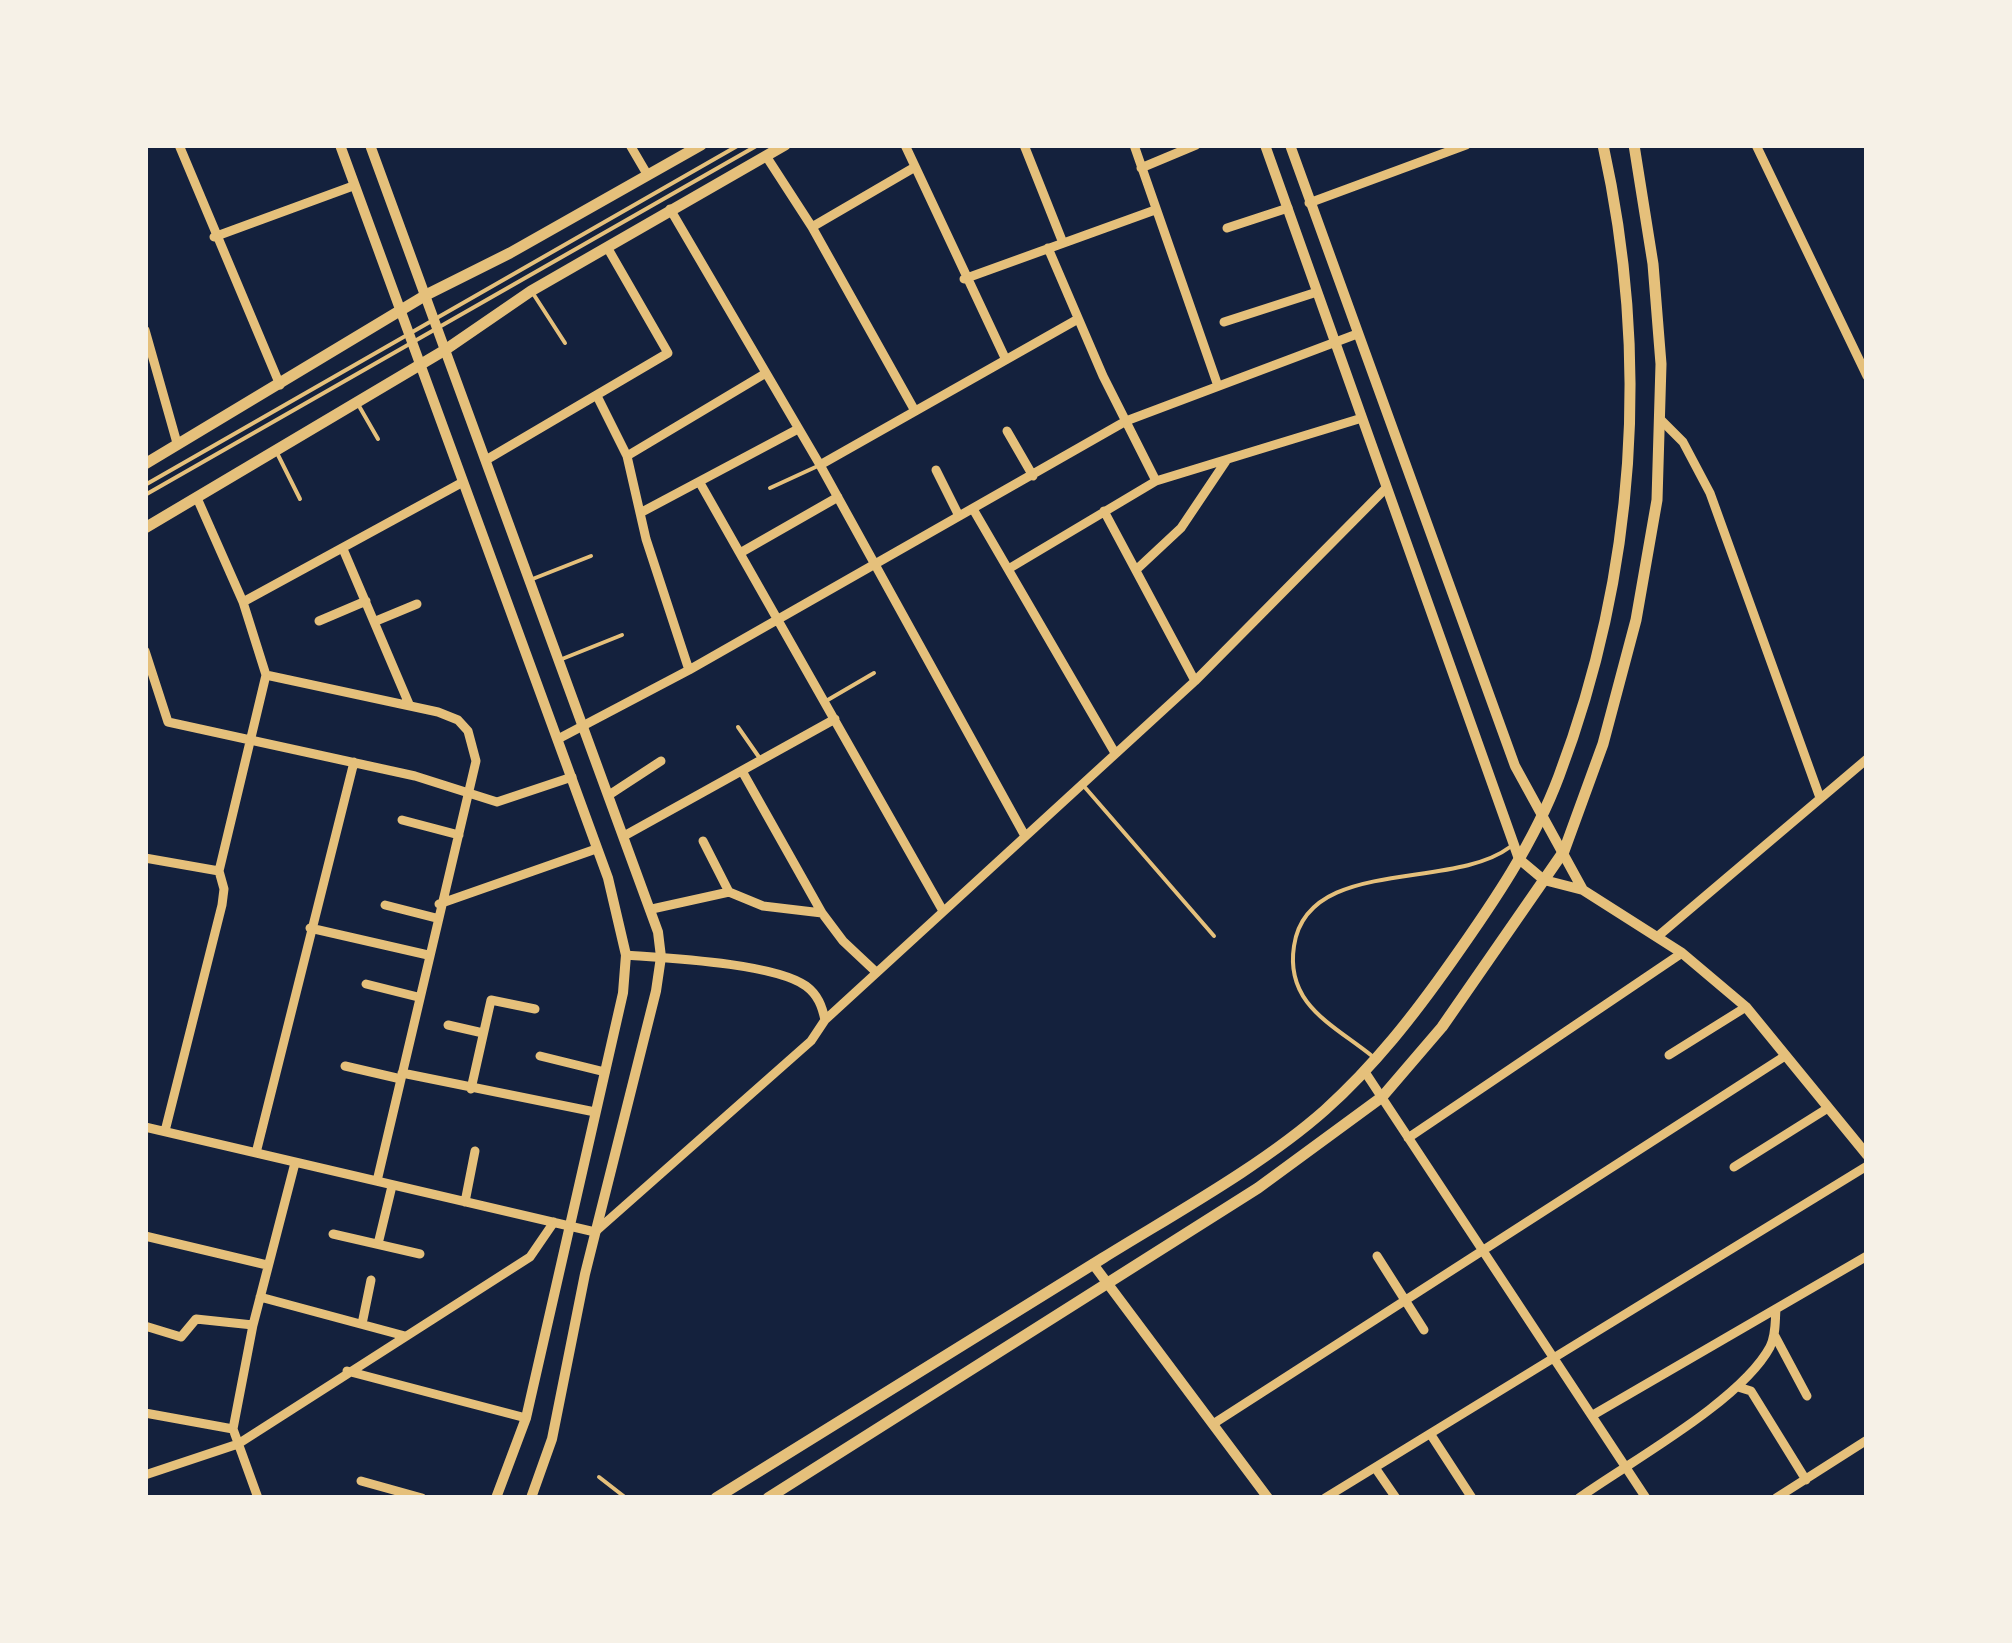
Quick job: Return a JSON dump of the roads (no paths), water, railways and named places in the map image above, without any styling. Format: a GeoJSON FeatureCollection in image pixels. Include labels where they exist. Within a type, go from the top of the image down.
{"type":"FeatureCollection","features":[{"type":"Feature","properties":{"kind":"main road"},"geometry":{"type":"LineString","coordinates":[[145,464],[426,295],[510,254],[701,145]]}},
{"type":"Feature","properties":{"kind":"main road"},"geometry":{"type":"LineString","coordinates":[[145,528],[445,350],[531,291],[785,145]]}},
{"type":"Feature","properties":{"kind":"main road"},"geometry":{"type":"LineString","coordinates":[[716,1498],[1202,1197],[1320,1114],[1365,1072],[1411,1020],[1520,858],[1558,779],[1582,707],[1613,585],[1629,488],[1630,346],[1618,212],[1603,145]]}},
{"type":"Feature","properties":{"kind":"main road"},"geometry":{"type":"LineString","coordinates":[[768,1498],[1258,1188],[1382,1096],[1442,1027],[1564,851],[1603,744],[1636,620],[1656,500],[1662,420],[1653,264],[1634,145]]}},
{"type":"Feature","properties":{"kind":"main road"},"geometry":{"type":"LineString","coordinates":[[768,1466],[783,1489]]}},
{"type":"Feature","properties":{"kind":"street"},"geometry":{"type":"LineString","coordinates":[[179,145],[214,237],[280,385]]}},
{"type":"Feature","properties":{"kind":"street"},"geometry":{"type":"LineString","coordinates":[[340,145],[398,314],[422,364],[608,878],[626,956],[623,993],[526,1418],[496,1498]]}},
{"type":"Feature","properties":{"kind":"street"},"geometry":{"type":"LineString","coordinates":[[370,145],[582,728],[652,908],[660,957],[595,1232],[552,1440],[531,1498]]}},
{"type":"Feature","properties":{"kind":"street"},"geometry":{"type":"LineString","coordinates":[[630,145],[648,174]]}},
{"type":"Feature","properties":{"kind":"street"},"geometry":{"type":"LineString","coordinates":[[905,145],[964,279],[1006,360]]}},
{"type":"Feature","properties":{"kind":"street"},"geometry":{"type":"LineString","coordinates":[[1024,145],[1062,243]]}},
{"type":"Feature","properties":{"kind":"street"},"geometry":{"type":"LineString","coordinates":[[1134,145],[1218,386]]}},
{"type":"Feature","properties":{"kind":"street"},"geometry":{"type":"LineString","coordinates":[[1141,168],[1196,145]]}},
{"type":"Feature","properties":{"kind":"street"},"geometry":{"type":"LineString","coordinates":[[1265,145],[1520,858],[1544,880],[1583,890],[1682,953],[1746,1007],[1867,1156]]}},
{"type":"Feature","properties":{"kind":"street"},"geometry":{"type":"LineString","coordinates":[[1290,145],[1515,766],[1539,817],[1564,851],[1583,890]]}},
{"type":"Feature","properties":{"kind":"street"},"geometry":{"type":"LineString","coordinates":[[1309,203],[1466,145]]}},
{"type":"Feature","properties":{"kind":"street"},"geometry":{"type":"LineString","coordinates":[[1756,145],[1867,376]]}},
{"type":"Feature","properties":{"kind":"street"},"geometry":{"type":"LineString","coordinates":[[766,156],[812,228],[915,412]]}},
{"type":"Feature","properties":{"kind":"street"},"geometry":{"type":"LineString","coordinates":[[812,228],[915,168]]}},
{"type":"Feature","properties":{"kind":"street"},"geometry":{"type":"LineString","coordinates":[[214,237],[353,186]]}},
{"type":"Feature","properties":{"kind":"street"},"geometry":{"type":"LineString","coordinates":[[1227,228],[1288,208]]}},
{"type":"Feature","properties":{"kind":"street"},"geometry":{"type":"LineString","coordinates":[[670,209],[820,465],[1025,836]]}},
{"type":"Feature","properties":{"kind":"street"},"geometry":{"type":"LineString","coordinates":[[964,279],[1155,210]]}},
{"type":"Feature","properties":{"kind":"street"},"geometry":{"type":"LineString","coordinates":[[486,460],[668,353],[607,247]]}},
{"type":"Feature","properties":{"kind":"street"},"geometry":{"type":"LineString","coordinates":[[1048,248],[1156,481]]}},
{"type":"Feature","properties":{"kind":"street"},"geometry":{"type":"LineString","coordinates":[[1224,322],[1317,292]]}},
{"type":"Feature","properties":{"kind":"street"},"geometry":{"type":"LineString","coordinates":[[820,465],[1078,319]]}},
{"type":"Feature","properties":{"kind":"street"},"geometry":{"type":"LineString","coordinates":[[145,330],[178,443]]}},
{"type":"Feature","properties":{"kind":"street"},"geometry":{"type":"LineString","coordinates":[[558,740],[689,670],[1126,421],[1357,334]]}},
{"type":"Feature","properties":{"kind":"street"},"geometry":{"type":"LineString","coordinates":[[627,456],[766,373]]}},
{"type":"Feature","properties":{"kind":"street"},"geometry":{"type":"LineString","coordinates":[[597,396],[627,456],[640,513],[689,670]]}},
{"type":"Feature","properties":{"kind":"street"},"geometry":{"type":"LineString","coordinates":[[1010,568],[1156,481],[1362,418]]}},
{"type":"Feature","properties":{"kind":"street"},"geometry":{"type":"LineString","coordinates":[[1662,420],[1684,442],[1710,492],[1820,795]]}},
{"type":"Feature","properties":{"kind":"street"},"geometry":{"type":"LineString","coordinates":[[640,513],[798,429]]}},
{"type":"Feature","properties":{"kind":"street"},"geometry":{"type":"LineString","coordinates":[[1007,431],[1034,476]]}},
{"type":"Feature","properties":{"kind":"street"},"geometry":{"type":"LineString","coordinates":[[1136,570],[1181,528],[1226,461]]}},
{"type":"Feature","properties":{"kind":"street"},"geometry":{"type":"LineString","coordinates":[[936,470],[959,516]]}},
{"type":"Feature","properties":{"kind":"street"},"geometry":{"type":"LineString","coordinates":[[243,602],[463,482]]}},
{"type":"Feature","properties":{"kind":"street"},"geometry":{"type":"LineString","coordinates":[[700,483],[943,911]]}},
{"type":"Feature","properties":{"kind":"street"},"geometry":{"type":"LineString","coordinates":[[595,1232],[811,1041],[825,1020],[876,972],[1195,681],[1386,488]]}},
{"type":"Feature","properties":{"kind":"street"},"geometry":{"type":"LineString","coordinates":[[740,553],[838,497]]}},
{"type":"Feature","properties":{"kind":"street"},"geometry":{"type":"LineString","coordinates":[[164,1131],[222,905],[224,889],[218,871],[253,741],[266,675],[243,602],[197,498]]}},
{"type":"Feature","properties":{"kind":"street"},"geometry":{"type":"LineString","coordinates":[[973,509],[1115,754]]}},
{"type":"Feature","properties":{"kind":"street"},"geometry":{"type":"LineString","coordinates":[[1104,512],[1195,681]]}},
{"type":"Feature","properties":{"kind":"street"},"geometry":{"type":"LineString","coordinates":[[343,549],[409,704]]}},
{"type":"Feature","properties":{"kind":"street"},"geometry":{"type":"LineString","coordinates":[[319,621],[366,601]]}},
{"type":"Feature","properties":{"kind":"street"},"geometry":{"type":"LineString","coordinates":[[376,622],[417,604]]}},
{"type":"Feature","properties":{"kind":"street"},"geometry":{"type":"LineString","coordinates":[[145,652],[168,722],[354,762],[504,802],[572,777]]}},
{"type":"Feature","properties":{"kind":"street"},"geometry":{"type":"LineString","coordinates":[[266,675],[409,704],[458,720],[468,732],[476,761],[439,904],[377,1181]]}},
{"type":"Feature","properties":{"kind":"street"},"geometry":{"type":"LineString","coordinates":[[624,836],[835,719]]}},
{"type":"Feature","properties":{"kind":"street"},"geometry":{"type":"LineString","coordinates":[[1657,937],[1867,759]]}},
{"type":"Feature","properties":{"kind":"street"},"geometry":{"type":"LineString","coordinates":[[609,794],[661,761]]}},
{"type":"Feature","properties":{"kind":"street"},"geometry":{"type":"LineString","coordinates":[[256,1154],[354,762]]}},
{"type":"Feature","properties":{"kind":"street"},"geometry":{"type":"LineString","coordinates":[[742,770],[822,913],[843,942],[876,972]]}},
{"type":"Feature","properties":{"kind":"street"},"geometry":{"type":"LineString","coordinates":[[402,820],[459,835]]}},
{"type":"Feature","properties":{"kind":"street"},"geometry":{"type":"LineString","coordinates":[[703,841],[729,892]]}},
{"type":"Feature","properties":{"kind":"street"},"geometry":{"type":"LineString","coordinates":[[439,904],[596,848]]}},
{"type":"Feature","properties":{"kind":"street"},"geometry":{"type":"LineString","coordinates":[[145,858],[218,871]]}},
{"type":"Feature","properties":{"kind":"street"},"geometry":{"type":"LineString","coordinates":[[652,908],[729,892],[763,906],[822,913]]}},
{"type":"Feature","properties":{"kind":"street"},"geometry":{"type":"LineString","coordinates":[[385,905],[436,918]]}},
{"type":"Feature","properties":{"kind":"street"},"geometry":{"type":"LineString","coordinates":[[310,928],[428,955]]}},
{"type":"Feature","properties":{"kind":"street"},"geometry":{"type":"LineString","coordinates":[[1408,1138],[1682,953]]}},
{"type":"Feature","properties":{"kind":"street"},"geometry":{"type":"LineString","coordinates":[[626,956],[660,957],[787,977],[816,996],[825,1020]]}},
{"type":"Feature","properties":{"kind":"street"},"geometry":{"type":"LineString","coordinates":[[366,984],[418,996]]}},
{"type":"Feature","properties":{"kind":"street"},"geometry":{"type":"LineString","coordinates":[[471,1090],[491,1000],[535,1008]]}},
{"type":"Feature","properties":{"kind":"street"},"geometry":{"type":"LineString","coordinates":[[1669,1056],[1746,1007]]}},
{"type":"Feature","properties":{"kind":"street"},"geometry":{"type":"LineString","coordinates":[[448,1025],[483,1033]]}},
{"type":"Feature","properties":{"kind":"street"},"geometry":{"type":"LineString","coordinates":[[540,1056],[605,1072]]}},
{"type":"Feature","properties":{"kind":"street"},"geometry":{"type":"LineString","coordinates":[[1213,1424],[1785,1056]]}},
{"type":"Feature","properties":{"kind":"street"},"geometry":{"type":"LineString","coordinates":[[345,1066],[595,1112]]}},
{"type":"Feature","properties":{"kind":"street"},"geometry":{"type":"LineString","coordinates":[[1365,1072],[1646,1498]]}},
{"type":"Feature","properties":{"kind":"street"},"geometry":{"type":"LineString","coordinates":[[1734,1167],[1828,1108]]}},
{"type":"Feature","properties":{"kind":"street"},"geometry":{"type":"LineString","coordinates":[[145,1126],[595,1232]]}},
{"type":"Feature","properties":{"kind":"street"},"geometry":{"type":"LineString","coordinates":[[464,1202],[475,1151]]}},
{"type":"Feature","properties":{"kind":"street"},"geometry":{"type":"LineString","coordinates":[[258,1498],[233,1430],[253,1325],[295,1163]]}},
{"type":"Feature","properties":{"kind":"street"},"geometry":{"type":"LineString","coordinates":[[1325,1498],[1867,1166]]}},
{"type":"Feature","properties":{"kind":"street"},"geometry":{"type":"LineString","coordinates":[[378,1244],[392,1186]]}},
{"type":"Feature","properties":{"kind":"street"},"geometry":{"type":"LineString","coordinates":[[145,1475],[238,1444],[530,1257],[554,1222]]}},
{"type":"Feature","properties":{"kind":"street"},"geometry":{"type":"LineString","coordinates":[[333,1234],[420,1254]]}},
{"type":"Feature","properties":{"kind":"street"},"geometry":{"type":"LineString","coordinates":[[145,1236],[267,1265]]}},
{"type":"Feature","properties":{"kind":"street"},"geometry":{"type":"LineString","coordinates":[[1377,1256],[1424,1330]]}},
{"type":"Feature","properties":{"kind":"street"},"geometry":{"type":"LineString","coordinates":[[1593,1414],[1867,1256]]}},
{"type":"Feature","properties":{"kind":"street"},"geometry":{"type":"LineString","coordinates":[[1093,1264],[1268,1498]]}},
{"type":"Feature","properties":{"kind":"street"},"geometry":{"type":"LineString","coordinates":[[362,1324],[370,1280]]}},
{"type":"Feature","properties":{"kind":"street"},"geometry":{"type":"LineString","coordinates":[[260,1297],[404,1336]]}},
{"type":"Feature","properties":{"kind":"street"},"geometry":{"type":"LineString","coordinates":[[1579,1498],[1738,1387],[1774,1336],[1776,1309]]}},
{"type":"Feature","properties":{"kind":"street"},"geometry":{"type":"LineString","coordinates":[[145,1326],[181,1337],[203,1318],[253,1325]]}},
{"type":"Feature","properties":{"kind":"street"},"geometry":{"type":"LineString","coordinates":[[1774,1336],[1807,1396]]}},
{"type":"Feature","properties":{"kind":"street"},"geometry":{"type":"LineString","coordinates":[[347,1371],[526,1418]]}},
{"type":"Feature","properties":{"kind":"street"},"geometry":{"type":"LineString","coordinates":[[1738,1387],[1751,1390],[1806,1480]]}},
{"type":"Feature","properties":{"kind":"street"},"geometry":{"type":"LineString","coordinates":[[145,1412],[233,1430]]}},
{"type":"Feature","properties":{"kind":"street"},"geometry":{"type":"LineString","coordinates":[[1430,1435],[1472,1498]]}},
{"type":"Feature","properties":{"kind":"street"},"geometry":{"type":"LineString","coordinates":[[1776,1498],[1867,1440]]}},
{"type":"Feature","properties":{"kind":"street"},"geometry":{"type":"LineString","coordinates":[[1376,1469],[1396,1498]]}},
{"type":"Feature","properties":{"kind":"street"},"geometry":{"type":"LineString","coordinates":[[360,1481],[422,1498]]}},
{"type":"Feature","properties":{"kind":"lane"},"geometry":{"type":"LineString","coordinates":[[436,323],[740,145]]}},
{"type":"Feature","properties":{"kind":"lane"},"geometry":{"type":"LineString","coordinates":[[145,484],[758,145]]}},
{"type":"Feature","properties":{"kind":"lane"},"geometry":{"type":"LineString","coordinates":[[531,291],[565,343]]}},
{"type":"Feature","properties":{"kind":"lane"},"geometry":{"type":"LineString","coordinates":[[145,495],[409,338]]}},
{"type":"Feature","properties":{"kind":"lane"},"geometry":{"type":"LineString","coordinates":[[357,402],[378,439]]}},
{"type":"Feature","properties":{"kind":"lane"},"geometry":{"type":"LineString","coordinates":[[276,451],[300,499]]}},
{"type":"Feature","properties":{"kind":"lane"},"geometry":{"type":"LineString","coordinates":[[770,488],[820,465]]}},
{"type":"Feature","properties":{"kind":"lane"},"geometry":{"type":"LineString","coordinates":[[530,580],[591,556]]}},
{"type":"Feature","properties":{"kind":"lane"},"geometry":{"type":"LineString","coordinates":[[560,660],[622,635]]}},
{"type":"Feature","properties":{"kind":"lane"},"geometry":{"type":"LineString","coordinates":[[824,702],[874,673]]}},
{"type":"Feature","properties":{"kind":"lane"},"geometry":{"type":"LineString","coordinates":[[738,727],[761,760]]}},
{"type":"Feature","properties":{"kind":"lane"},"geometry":{"type":"LineString","coordinates":[[1082,784],[1214,936]]}},
{"type":"Feature","properties":{"kind":"lane"},"geometry":{"type":"LineString","coordinates":[[1376,1060],[1300,997],[1294,982],[1296,929],[1310,910],[1334,892],[1357,884],[1461,870],[1495,858],[1514,844]]}},
{"type":"Feature","properties":{"kind":"lane"},"geometry":{"type":"LineString","coordinates":[[599,1477],[626,1498]]}}]}
